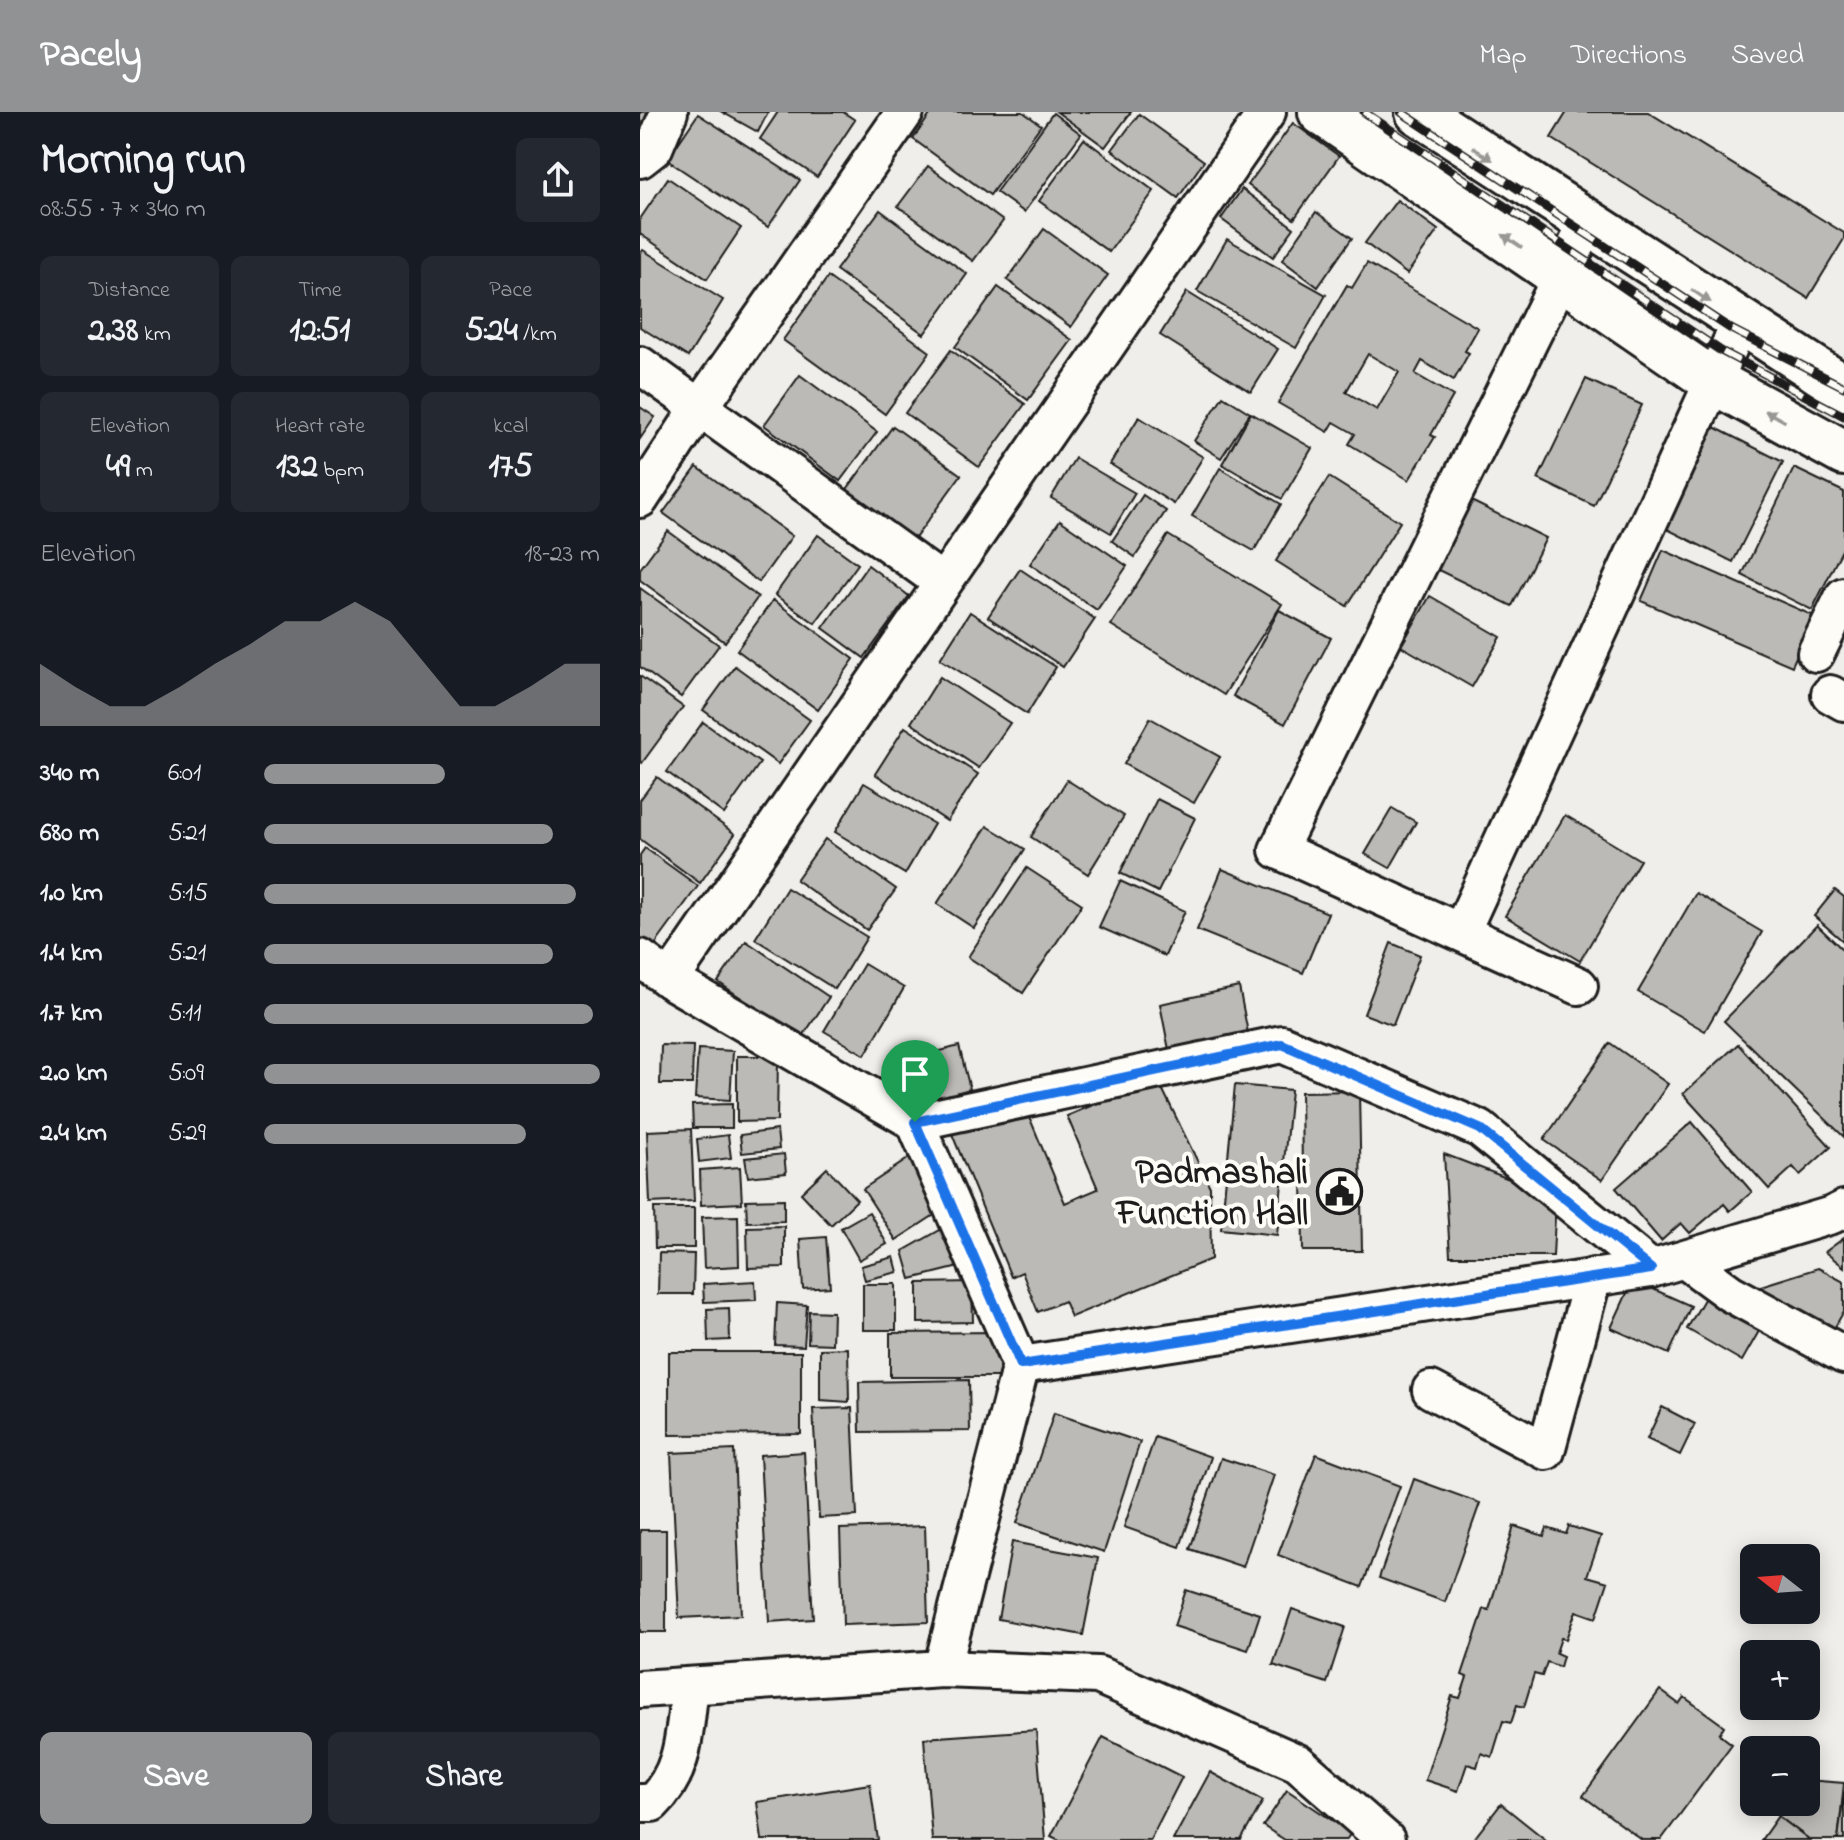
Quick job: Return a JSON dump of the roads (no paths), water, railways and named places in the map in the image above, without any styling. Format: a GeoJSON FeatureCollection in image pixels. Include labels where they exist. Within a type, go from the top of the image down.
{"type":"FeatureCollection","features":[{"type":"Feature","properties":{"kind":"main road"},"geometry":{"type":"LineString","coordinates":[[1321,112],[1713,381],[1844,453]]}},
{"type":"Feature","properties":{"kind":"main road"},"geometry":{"type":"LineString","coordinates":[[1418,112],[1844,388]]}},
{"type":"Feature","properties":{"kind":"street"},"geometry":{"type":"LineString","coordinates":[[640,159],[654,148],[669,112]]}},
{"type":"Feature","properties":{"kind":"street"},"geometry":{"type":"LineString","coordinates":[[640,499],[700,407],[905,112]]}},
{"type":"Feature","properties":{"kind":"street"},"geometry":{"type":"LineString","coordinates":[[670,980],[1267,112]]}},
{"type":"Feature","properties":{"kind":"street"},"geometry":{"type":"LineString","coordinates":[[1579,986],[1278,850],[1588,222]]}},
{"type":"Feature","properties":{"kind":"street"},"geometry":{"type":"LineString","coordinates":[[1461,932],[1741,321]]}},
{"type":"Feature","properties":{"kind":"street"},"geometry":{"type":"LineString","coordinates":[[640,365],[942,582]]}},
{"type":"Feature","properties":{"kind":"street"},"geometry":{"type":"LineString","coordinates":[[1816,653],[1844,596]]}},
{"type":"Feature","properties":{"kind":"street"},"geometry":{"type":"LineString","coordinates":[[640,958],[670,980],[915,1122],[1021,1365],[942,1669]]}},
{"type":"Feature","properties":{"kind":"street"},"geometry":{"type":"LineString","coordinates":[[915,1122],[1282,1044],[1480,1129],[1668,1264],[1730,1293],[1844,1355]]}},
{"type":"Feature","properties":{"kind":"street"},"geometry":{"type":"LineString","coordinates":[[1021,1365],[1668,1264],[1844,1209]]}},
{"type":"Feature","properties":{"kind":"street"},"geometry":{"type":"LineString","coordinates":[[1431,1390],[1546,1451],[1593,1277]]}},
{"type":"Feature","properties":{"kind":"street"},"geometry":{"type":"LineString","coordinates":[[640,1689],[942,1669],[1098,1675],[1298,1763],[1386,1840]]}},
{"type":"Feature","properties":{"kind":"street"},"geometry":{"type":"LineString","coordinates":[[640,1803],[652,1803],[666,1790],[676,1772],[690,1686]]}},
{"type":"Feature","properties":{"kind":"railway"},"geometry":{"type":"LineString","coordinates":[[1364,112],[1721,351],[1844,416]]}},
{"type":"Feature","properties":{"kind":"railway"},"geometry":{"type":"LineString","coordinates":[[1401,112],[1731,329],[1844,387]]}},
{"type":"Feature","properties":{"kind":"place","name":"Padmashali Function Hall"},"geometry":{"type":"Point","coordinates":[1339,1191]}}]}
